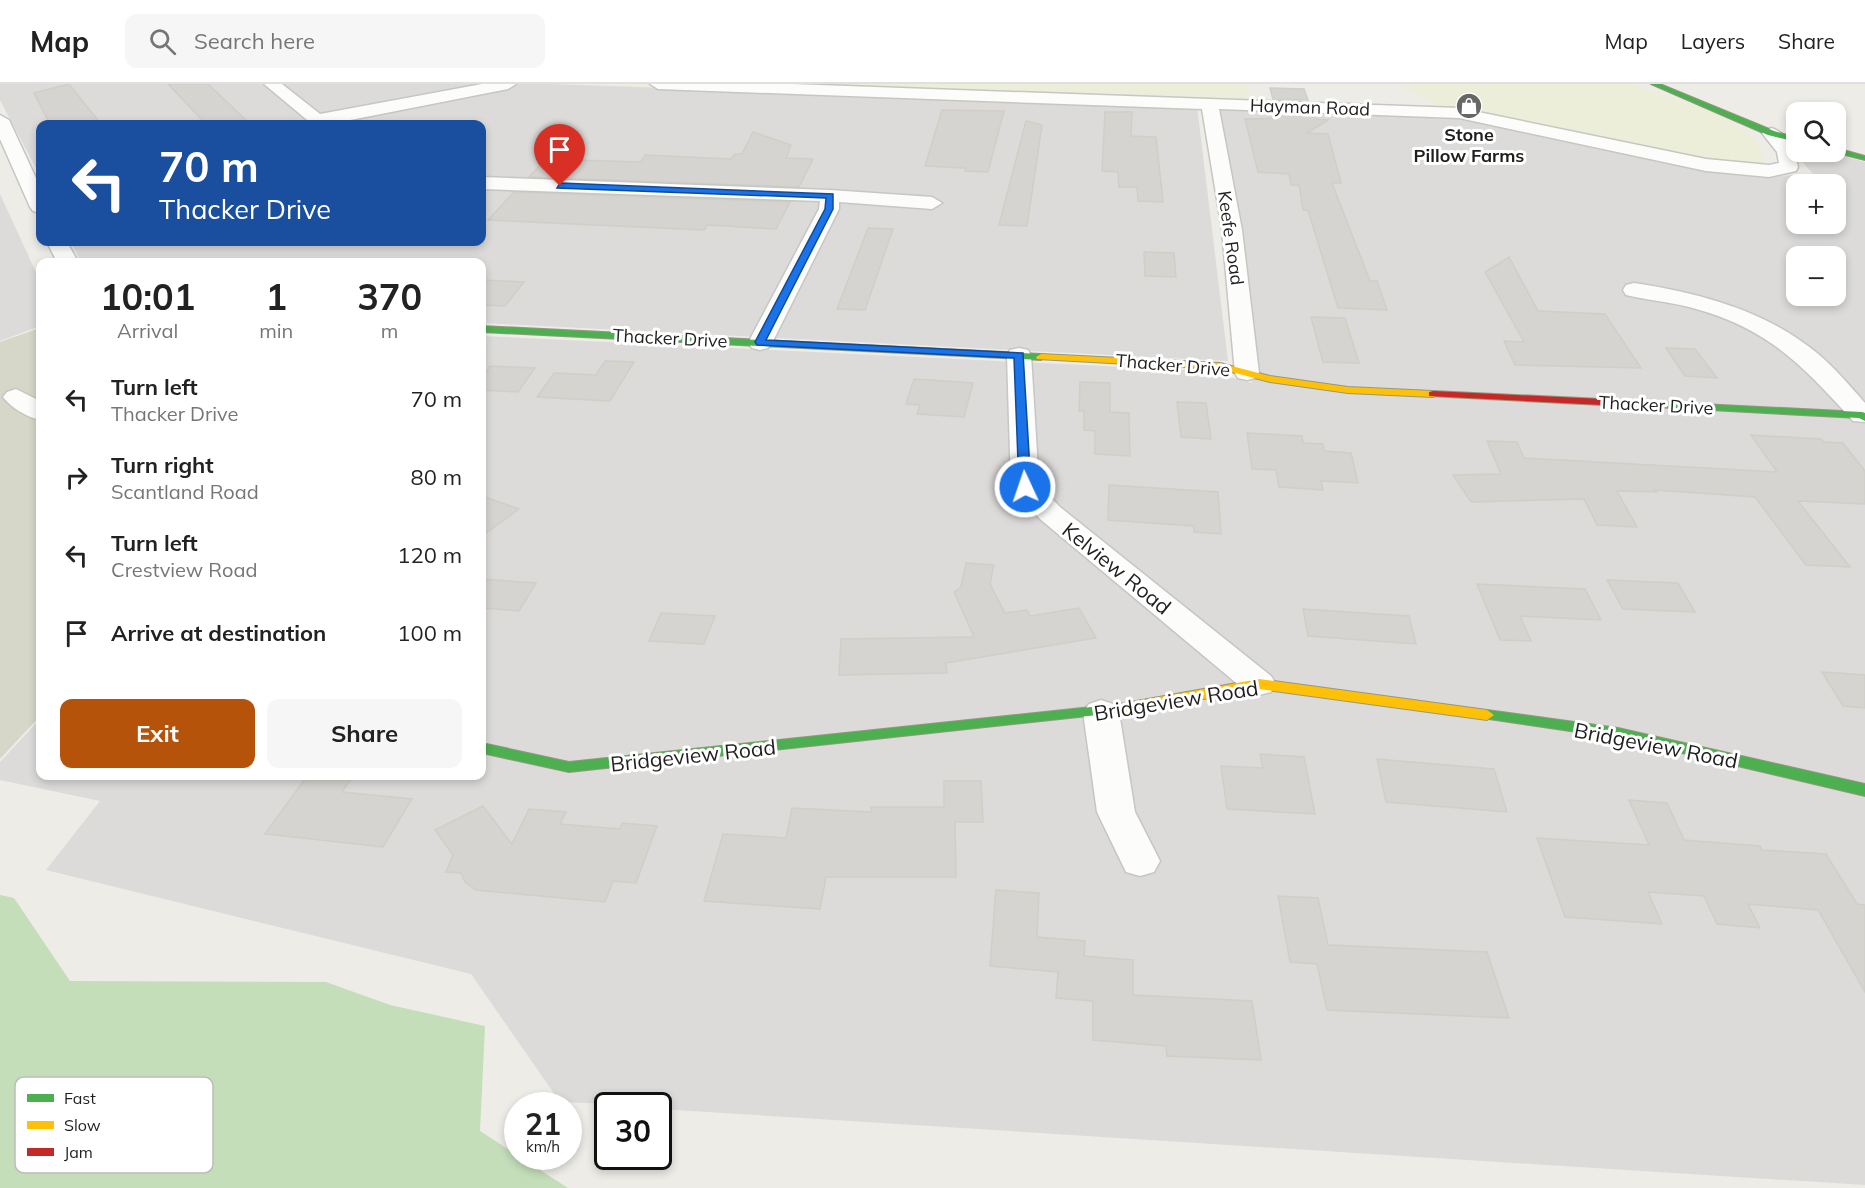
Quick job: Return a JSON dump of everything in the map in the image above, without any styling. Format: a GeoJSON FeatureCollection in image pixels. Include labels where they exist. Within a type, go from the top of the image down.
{"type":"FeatureCollection","features":[{"type":"Feature","properties":{"kind":"street"},"geometry":{"type":"LineString","coordinates":[[272,84],[317,120]]}},
{"type":"Feature","properties":{"kind":"street"},"geometry":{"type":"LineString","coordinates":[[329,120],[508,84]]}},
{"type":"Feature","properties":{"kind":"street","name":"Hayman Road"},"geometry":{"type":"LineString","coordinates":[[658,84],[1460,113],[1706,165],[1769,171],[1789,167],[1786,151],[1771,133]]}},
{"type":"Feature","properties":{"kind":"street"},"geometry":{"type":"LineString","coordinates":[[1654,84],[1771,133],[1786,137]]}},
{"type":"Feature","properties":{"kind":"street","name":"Keefe Road"},"geometry":{"type":"LineString","coordinates":[[1211,103],[1210,112],[1232,230],[1247,373]]}},
{"type":"Feature","properties":{"kind":"street"},"geometry":{"type":"LineString","coordinates":[[0,120],[7,151],[36,200]]}},
{"type":"Feature","properties":{"kind":"street"},"geometry":{"type":"LineString","coordinates":[[1846,153],[1865,158]]}},
{"type":"Feature","properties":{"kind":"street"},"geometry":{"type":"LineString","coordinates":[[486,183],[830,196],[932,203]]}},
{"type":"Feature","properties":{"kind":"street"},"geometry":{"type":"LineString","coordinates":[[760,342],[829,209],[830,196]]}},
{"type":"Feature","properties":{"kind":"street"},"geometry":{"type":"LineString","coordinates":[[1634,290],[1684,297],[1748,319],[1802,352],[1864,416]]}},
{"type":"Feature","properties":{"kind":"street","name":"Thacker Drive"},"geometry":{"type":"LineString","coordinates":[[486,329],[1220,366],[1270,379],[1347,390],[1864,416]]}},
{"type":"Feature","properties":{"kind":"street","name":"Kelview Road"},"geometry":{"type":"LineString","coordinates":[[1019,355],[1025,487],[1050,513],[1259,684]]}},
{"type":"Feature","properties":{"kind":"street"},"geometry":{"type":"LineString","coordinates":[[16,398],[36,410]]}},
{"type":"Feature","properties":{"kind":"street","name":"Bridgeview Road"},"geometry":{"type":"LineString","coordinates":[[486,749],[569,767],[1101,712],[1259,684],[1618,733],[1865,790]]}},
{"type":"Feature","properties":{"kind":"street"},"geometry":{"type":"LineString","coordinates":[[1101,712],[1116,812],[1140,861]]}},
{"type":"Feature","properties":{"kind":"shaded area"},"geometry":{"type":"Polygon","coordinates":[[[0,84],[551,84],[1197,106],[1228,361],[486,323],[486,258],[79,258],[73,246],[486,246],[486,120],[36,120],[36,168],[0,100],[0,84]]]}},
{"type":"Feature","properties":{"kind":"shaded area"},"geometry":{"type":"Polygon","coordinates":[[[1219,108],[1455,115],[1687,167],[1743,176],[1786,175],[1786,234],[1846,234],[1846,174],[1813,174],[1802,162],[1846,162],[1846,157],[1865,162],[1865,1185],[672,1110],[672,1092],[594,1092],[594,1103],[582,1103],[582,1092],[553,1092],[471,974],[46,870],[100,801],[0,780],[0,762],[36,723],[36,780],[486,780],[486,336],[1207,371],[1252,383],[1219,108]]]}},
{"type":"Feature","properties":{"kind":"shaded area"},"geometry":{"type":"Polygon","coordinates":[[[0,194],[36,272],[36,328],[0,341],[0,194]]]}},
{"type":"Feature","properties":{"kind":"shaded area"},"geometry":{"type":"Polygon","coordinates":[[[36,329],[36,720],[0,759],[0,342],[36,329]]]}},
{"type":"Feature","properties":{"kind":"green space"},"geometry":{"type":"Polygon","coordinates":[[[613,84],[1246,84],[1255,107],[1208,105],[613,84]]]}},
{"type":"Feature","properties":{"kind":"green space"},"geometry":{"type":"Polygon","coordinates":[[[1400,84],[1634,84],[1720,115],[1753,137],[1765,162],[1755,170],[1707,168],[1571,143],[1453,113],[1400,84]]]}},
{"type":"Feature","properties":{"kind":"green space"},"geometry":{"type":"Polygon","coordinates":[[[0,895],[14,898],[70,981],[326,982],[390,1005],[485,1026],[480,1131],[504,1147],[504,1170],[540,1170],[568,1188],[0,1188],[0,895]]]}},
{"type":"Feature","properties":{"kind":"building"},"geometry":{"type":"Polygon","coordinates":[[[69,84],[98,120],[48,120],[34,93],[69,84]]]}},
{"type":"Feature","properties":{"kind":"building"},"geometry":{"type":"Polygon","coordinates":[[[168,84],[208,84],[246,120],[202,120],[168,84]]]}},
{"type":"Feature","properties":{"kind":"building"},"geometry":{"type":"Polygon","coordinates":[[[1270,88],[1304,89],[1308,100],[1273,99],[1270,88]]]}},
{"type":"Feature","properties":{"kind":"building"},"geometry":{"type":"Polygon","coordinates":[[[942,110],[1004,111],[988,172],[965,171],[965,168],[925,166],[942,110]]]}},
{"type":"Feature","properties":{"kind":"building"},"geometry":{"type":"Polygon","coordinates":[[[1105,112],[1132,112],[1131,136],[1156,137],[1163,202],[1138,201],[1137,187],[1119,187],[1118,172],[1102,171],[1105,112]]]}},
{"type":"Feature","properties":{"kind":"building"},"geometry":{"type":"Polygon","coordinates":[[[1277,113],[1314,115],[1315,119],[1328,120],[1307,133],[1328,134],[1341,183],[1332,183],[1370,281],[1377,281],[1387,310],[1338,308],[1308,210],[1303,210],[1299,185],[1291,185],[1289,174],[1258,172],[1245,119],[1278,118],[1277,113]]]}},
{"type":"Feature","properties":{"kind":"building"},"geometry":{"type":"Polygon","coordinates":[[[1026,121],[1042,125],[1027,226],[999,225],[1026,121]]]}},
{"type":"Feature","properties":{"kind":"building"},"geometry":{"type":"Polygon","coordinates":[[[753,132],[791,145],[786,158],[813,159],[799,187],[529,177],[546,159],[641,162],[645,155],[731,159],[735,154],[742,154],[753,132]]]}},
{"type":"Feature","properties":{"kind":"building"},"geometry":{"type":"Polygon","coordinates":[[[514,192],[790,202],[776,229],[707,225],[704,230],[488,220],[514,192]]]}},
{"type":"Feature","properties":{"kind":"building"},"geometry":{"type":"Polygon","coordinates":[[[868,228],[893,229],[865,310],[837,309],[868,228]]]}},
{"type":"Feature","properties":{"kind":"building"},"geometry":{"type":"Polygon","coordinates":[[[1144,252],[1174,253],[1176,277],[1145,276],[1144,252]]]}},
{"type":"Feature","properties":{"kind":"building"},"geometry":{"type":"Polygon","coordinates":[[[1509,257],[1538,311],[1605,314],[1641,368],[1515,365],[1504,341],[1524,342],[1485,272],[1509,257]]]}},
{"type":"Feature","properties":{"kind":"building"},"geometry":{"type":"Polygon","coordinates":[[[486,280],[524,282],[505,306],[486,305],[486,280]]]}},
{"type":"Feature","properties":{"kind":"building"},"geometry":{"type":"Polygon","coordinates":[[[1311,317],[1345,318],[1359,363],[1323,362],[1311,317]]]}},
{"type":"Feature","properties":{"kind":"building"},"geometry":{"type":"Polygon","coordinates":[[[1666,348],[1695,349],[1717,378],[1685,376],[1666,348]]]}},
{"type":"Feature","properties":{"kind":"building"},"geometry":{"type":"Polygon","coordinates":[[[605,361],[634,362],[610,401],[537,397],[554,373],[596,375],[605,361]]]}},
{"type":"Feature","properties":{"kind":"building"},"geometry":{"type":"Polygon","coordinates":[[[490,366],[535,368],[518,392],[486,390],[486,372],[490,366]]]}},
{"type":"Feature","properties":{"kind":"building"},"geometry":{"type":"Polygon","coordinates":[[[914,379],[973,383],[964,417],[917,414],[920,405],[906,404],[914,379]]]}},
{"type":"Feature","properties":{"kind":"building"},"geometry":{"type":"Polygon","coordinates":[[[1080,382],[1110,383],[1110,412],[1129,413],[1130,456],[1095,454],[1095,431],[1084,430],[1084,411],[1079,411],[1080,382]]]}},
{"type":"Feature","properties":{"kind":"building"},"geometry":{"type":"Polygon","coordinates":[[[1177,402],[1206,403],[1211,439],[1181,437],[1177,402]]]}},
{"type":"Feature","properties":{"kind":"building"},"geometry":{"type":"Polygon","coordinates":[[[1247,433],[1302,436],[1303,443],[1323,444],[1324,451],[1351,453],[1358,483],[1321,481],[1323,490],[1279,487],[1276,470],[1252,469],[1247,433]]]}},
{"type":"Feature","properties":{"kind":"building"},"geometry":{"type":"Polygon","coordinates":[[[1751,435],[1821,439],[1824,442],[1843,443],[1865,471],[1865,504],[1798,501],[1850,567],[1806,565],[1755,497],[1655,490],[1657,492],[1617,491],[1637,527],[1597,525],[1584,499],[1471,502],[1453,475],[1501,474],[1487,441],[1517,442],[1524,458],[1777,472],[1751,435]]]}},
{"type":"Feature","properties":{"kind":"building"},"geometry":{"type":"Polygon","coordinates":[[[1109,485],[1218,492],[1221,534],[1194,532],[1194,526],[1108,520],[1109,485]]]}},
{"type":"Feature","properties":{"kind":"building"},"geometry":{"type":"Polygon","coordinates":[[[486,497],[519,509],[486,533],[486,497]]]}},
{"type":"Feature","properties":{"kind":"building"},"geometry":{"type":"Polygon","coordinates":[[[966,563],[994,565],[990,584],[1005,613],[1027,610],[1030,616],[1079,608],[1096,638],[946,663],[947,673],[839,675],[841,639],[974,637],[954,592],[961,587],[966,563]]]}},
{"type":"Feature","properties":{"kind":"building"},"geometry":{"type":"Polygon","coordinates":[[[486,579],[536,583],[519,611],[486,608],[486,579]]]}},
{"type":"Feature","properties":{"kind":"building"},"geometry":{"type":"Polygon","coordinates":[[[1607,580],[1678,583],[1695,612],[1623,609],[1607,580]]]}},
{"type":"Feature","properties":{"kind":"building"},"geometry":{"type":"Polygon","coordinates":[[[1477,584],[1585,589],[1601,620],[1520,616],[1531,641],[1500,640],[1477,584]]]}},
{"type":"Feature","properties":{"kind":"building"},"geometry":{"type":"Polygon","coordinates":[[[1303,609],[1409,616],[1416,644],[1308,636],[1303,609]]]}},
{"type":"Feature","properties":{"kind":"building"},"geometry":{"type":"Polygon","coordinates":[[[661,613],[715,616],[704,644],[649,641],[661,613]]]}},
{"type":"Feature","properties":{"kind":"building"},"geometry":{"type":"Polygon","coordinates":[[[1822,672],[1865,675],[1865,708],[1843,706],[1822,672]]]}},
{"type":"Feature","properties":{"kind":"building"},"geometry":{"type":"Polygon","coordinates":[[[1260,754],[1304,757],[1315,814],[1227,809],[1221,766],[1263,768],[1260,754]]]}},
{"type":"Feature","properties":{"kind":"building"},"geometry":{"type":"Polygon","coordinates":[[[1377,759],[1494,769],[1507,812],[1386,802],[1377,759]]]}},
{"type":"Feature","properties":{"kind":"building"},"geometry":{"type":"Polygon","coordinates":[[[304,780],[350,780],[342,792],[412,799],[383,847],[265,834],[304,780]]]}},
{"type":"Feature","properties":{"kind":"building"},"geometry":{"type":"Polygon","coordinates":[[[944,781],[981,781],[983,822],[955,822],[956,877],[826,877],[820,909],[704,901],[723,834],[786,838],[792,808],[871,812],[871,807],[944,807],[944,781]]]}},
{"type":"Feature","properties":{"kind":"building"},"geometry":{"type":"Polygon","coordinates":[[[1629,800],[1667,803],[1684,840],[1760,846],[1762,850],[1826,854],[1857,904],[1865,905],[1865,992],[1818,910],[1748,904],[1760,928],[1717,924],[1704,896],[1648,892],[1662,924],[1565,917],[1537,838],[1649,845],[1629,800]]]}},
{"type":"Feature","properties":{"kind":"building"},"geometry":{"type":"Polygon","coordinates":[[[483,806],[512,844],[529,809],[566,812],[560,824],[620,829],[622,823],[657,826],[636,883],[613,881],[605,902],[476,890],[465,882],[461,873],[446,872],[453,855],[435,830],[483,806]]]}},
{"type":"Feature","properties":{"kind":"building"},"geometry":{"type":"Polygon","coordinates":[[[996,890],[1039,893],[1037,937],[1085,941],[1084,956],[1133,960],[1133,995],[1252,1001],[1261,1060],[1167,1056],[1166,1046],[1093,1040],[1093,1001],[1056,998],[1058,972],[990,966],[996,890]]]}},
{"type":"Feature","properties":{"kind":"building"},"geometry":{"type":"Polygon","coordinates":[[[1278,896],[1318,898],[1328,945],[1487,952],[1509,1018],[1327,1010],[1317,964],[1290,962],[1278,896]]]}},
{"type":"Feature","properties":{"kind":"traffic: fast"},"geometry":{"type":"LineString","coordinates":[[1654,84],[1771,133],[1786,137]]}},
{"type":"Feature","properties":{"kind":"traffic: fast"},"geometry":{"type":"LineString","coordinates":[[1846,153],[1865,158]]}},
{"type":"Feature","properties":{"kind":"traffic: fast"},"geometry":{"type":"LineString","coordinates":[[486,329],[1041,357]]}},
{"type":"Feature","properties":{"kind":"traffic: fast"},"geometry":{"type":"LineString","coordinates":[[1602,402],[1862,415],[1865,418]]}},
{"type":"Feature","properties":{"kind":"traffic: fast"},"geometry":{"type":"LineString","coordinates":[[486,749],[569,767],[1120,709]]}},
{"type":"Feature","properties":{"kind":"traffic: fast"},"geometry":{"type":"LineString","coordinates":[[1487,715],[1618,733],[1865,790]]}},
{"type":"Feature","properties":{"kind":"traffic: slow"},"geometry":{"type":"LineString","coordinates":[[1041,357],[1220,366],[1270,379],[1348,390],[1433,394]]}},
{"type":"Feature","properties":{"kind":"traffic: slow"},"geometry":{"type":"LineString","coordinates":[[1120,709],[1259,684],[1487,715]]}},
{"type":"Feature","properties":{"kind":"traffic: jam"},"geometry":{"type":"LineString","coordinates":[[1433,394],[1602,402]]}},
{"type":"Feature","properties":{"kind":"place","name":"Stone Pillow Farms"},"geometry":{"type":"Point","coordinates":[1469,106]}},
{"type":"Feature","properties":{"kind":"route"},"geometry":{"type":"LineString","coordinates":[[560,186],[830,196],[829,209],[760,342],[1019,355],[1025,487]]}}]}
